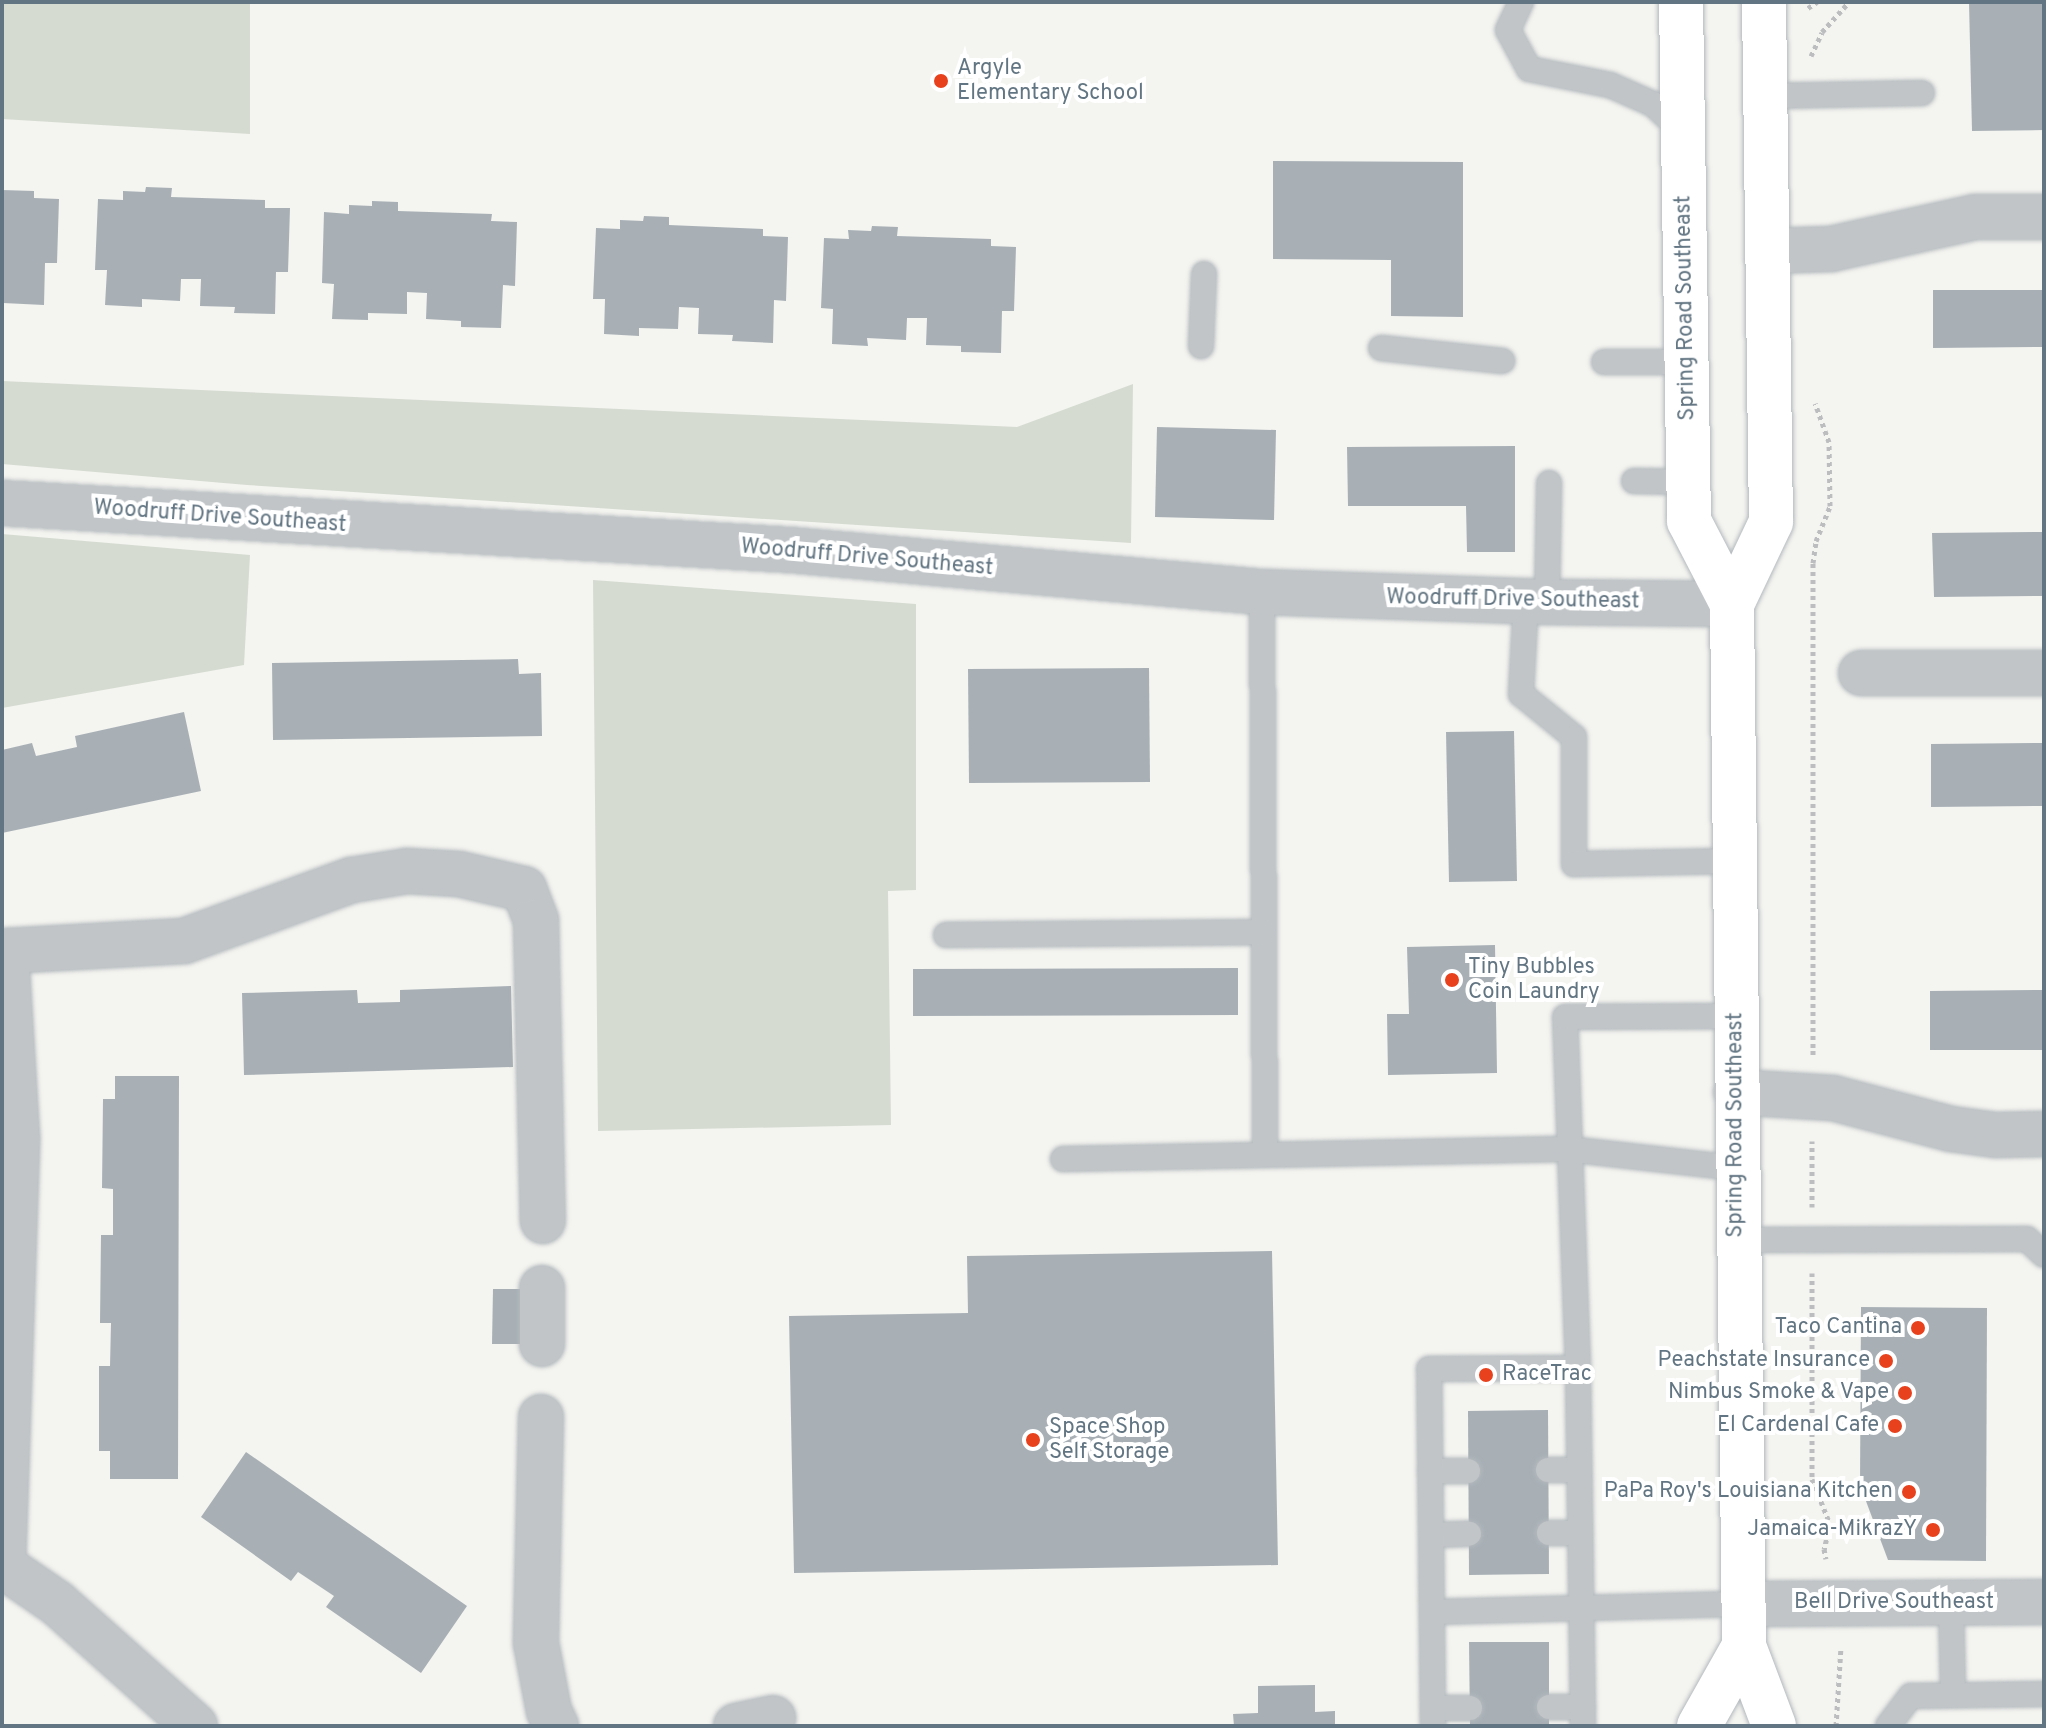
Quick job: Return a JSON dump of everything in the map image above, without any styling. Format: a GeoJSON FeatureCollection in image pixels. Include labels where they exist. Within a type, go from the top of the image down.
{"type":"FeatureCollection","features":[{"type":"Feature","properties":{"kind":"main road","name":"Spring Road Southeast"},"geometry":{"type":"LineString","coordinates":[[1681,2],[1689,521],[1732,604]]}},
{"type":"Feature","properties":{"kind":"main road","name":"Spring Road Southeast"},"geometry":{"type":"LineString","coordinates":[[1764,2],[1784,96],[1768,251],[1771,522],[1732,604],[1737,1240],[1744,1625],[1774,1726]]}},
{"type":"Feature","properties":{"kind":"main road"},"geometry":{"type":"LineString","coordinates":[[1699,1726],[1744,1625]]}},
{"type":"Feature","properties":{"kind":"street"},"geometry":{"type":"LineString","coordinates":[[1768,251],[1831,249],[1975,217],[2044,217]]}},
{"type":"Feature","properties":{"kind":"street","name":"Woodruff Drive Southeast"},"geometry":{"type":"LineString","coordinates":[[2,503],[791,550],[1262,592],[1537,602],[1732,604]]}},
{"type":"Feature","properties":{"kind":"street"},"geometry":{"type":"LineString","coordinates":[[1861,673],[2044,673]]}},
{"type":"Feature","properties":{"kind":"street"},"geometry":{"type":"LineString","coordinates":[[195,1726],[57,1603],[3,1565],[9,1137],[6,951],[184,941],[352,880],[407,871],[490,879],[524,889],[536,921],[543,1221]]}},
{"type":"Feature","properties":{"kind":"street"},"geometry":{"type":"LineString","coordinates":[[1736,1092],[1833,1098],[1951,1129],[1996,1135],[2044,1134]]}},
{"type":"Feature","properties":{"kind":"street"},"geometry":{"type":"LineString","coordinates":[[542,1288],[542,1344]]}},
{"type":"Feature","properties":{"kind":"street"},"geometry":{"type":"LineString","coordinates":[[541,1417],[536,1643],[549,1711],[556,1726]]}},
{"type":"Feature","properties":{"kind":"street","name":"Bell Drive Southeast"},"geometry":{"type":"LineString","coordinates":[[1744,1625],[1837,1603],[2044,1602]]}},
{"type":"Feature","properties":{"kind":"lane"},"geometry":{"type":"LineString","coordinates":[[1521,2],[1508,30],[1529,69],[1610,85],[1653,104],[1683,132]]}},
{"type":"Feature","properties":{"kind":"lane"},"geometry":{"type":"LineString","coordinates":[[1784,96],[1922,93]]}},
{"type":"Feature","properties":{"kind":"lane"},"geometry":{"type":"LineString","coordinates":[[1201,346],[1204,274]]}},
{"type":"Feature","properties":{"kind":"lane"},"geometry":{"type":"LineString","coordinates":[[1381,348],[1502,361]]}},
{"type":"Feature","properties":{"kind":"lane"},"geometry":{"type":"LineString","coordinates":[[1604,362],[1686,362]]}},
{"type":"Feature","properties":{"kind":"lane"},"geometry":{"type":"LineString","coordinates":[[1634,481],[1689,482]]}},
{"type":"Feature","properties":{"kind":"lane"},"geometry":{"type":"LineString","coordinates":[[1549,483],[1537,602],[1521,694],[1574,737],[1574,864],[1734,861]]}},
{"type":"Feature","properties":{"kind":"lane"},"geometry":{"type":"LineString","coordinates":[[1262,592],[1265,1155]]}},
{"type":"Feature","properties":{"kind":"lane"},"geometry":{"type":"LineString","coordinates":[[946,935],[1264,932]]}},
{"type":"Feature","properties":{"kind":"lane"},"geometry":{"type":"LineString","coordinates":[[1549,1707],[1583,1716],[1578,1368],[1567,1149],[1565,1017],[1736,1016]]}},
{"type":"Feature","properties":{"kind":"lane"},"geometry":{"type":"LineString","coordinates":[[1063,1159],[1567,1149],[1737,1168]]}},
{"type":"Feature","properties":{"kind":"lane"},"geometry":{"type":"LineString","coordinates":[[1737,1240],[2027,1239],[2044,1255]]}},
{"type":"Feature","properties":{"kind":"lane"},"geometry":{"type":"LineString","coordinates":[[1470,1708],[1433,1717],[1429,1369],[1578,1368]]}},
{"type":"Feature","properties":{"kind":"lane"},"geometry":{"type":"LineString","coordinates":[[1548,1470],[1579,1470]]}},
{"type":"Feature","properties":{"kind":"lane"},"geometry":{"type":"LineString","coordinates":[[1430,1471],[1468,1471]]}},
{"type":"Feature","properties":{"kind":"lane"},"geometry":{"type":"LineString","coordinates":[[1549,1533],[1580,1533]]}},
{"type":"Feature","properties":{"kind":"lane"},"geometry":{"type":"LineString","coordinates":[[1431,1535],[1469,1534]]}},
{"type":"Feature","properties":{"kind":"lane"},"geometry":{"type":"LineString","coordinates":[[1951,1603],[1953,1694]]}},
{"type":"Feature","properties":{"kind":"lane"},"geometry":{"type":"LineString","coordinates":[[1432,1612],[1581,1609],[1744,1625]]}},
{"type":"Feature","properties":{"kind":"lane"},"geometry":{"type":"LineString","coordinates":[[1888,1726],[1911,1696],[2044,1694]]}},
{"type":"Feature","properties":{"kind":"path"},"geometry":{"type":"LineString","coordinates":[[1784,96],[1822,32],[1849,2]]}},
{"type":"Feature","properties":{"kind":"path"},"geometry":{"type":"LineString","coordinates":[[1813,400],[1829,442],[1830,506],[1816,541],[1813,563],[1812,1479],[1830,1524],[1824,1549],[1842,1639],[1836,1726]]}},
{"type":"Feature","properties":{"kind":"shaded area"},"geometry":{"type":"Polygon","coordinates":[[[2,2],[250,2],[250,134],[2,119],[2,2]]]}},
{"type":"Feature","properties":{"kind":"shaded area"},"geometry":{"type":"Polygon","coordinates":[[[2,381],[1017,427],[1133,384],[1131,543],[247,485],[2,464],[2,381]]]}},
{"type":"Feature","properties":{"kind":"shaded area"},"geometry":{"type":"Polygon","coordinates":[[[2,534],[250,555],[244,665],[2,708],[2,534]]]}},
{"type":"Feature","properties":{"kind":"shaded area"},"geometry":{"type":"Polygon","coordinates":[[[593,580],[916,604],[916,890],[888,891],[891,1125],[598,1131],[593,580]]]}},
{"type":"Feature","properties":{"kind":"building"},"geometry":{"type":"Polygon","coordinates":[[[1969,2],[2044,2],[2044,130],[1972,131],[1969,2]]]}},
{"type":"Feature","properties":{"kind":"building"},"geometry":{"type":"Polygon","coordinates":[[[1273,161],[1463,162],[1463,317],[1391,316],[1391,260],[1273,259],[1273,161]]]}},
{"type":"Feature","properties":{"kind":"building"},"geometry":{"type":"Polygon","coordinates":[[[146,187],[172,188],[171,197],[265,200],[265,208],[290,208],[288,272],[276,272],[275,314],[234,313],[235,307],[200,306],[201,279],[181,279],[180,301],[142,299],[142,307],[105,305],[107,270],[95,270],[98,199],[123,200],[123,191],[145,192],[146,187]]]}},
{"type":"Feature","properties":{"kind":"building"},"geometry":{"type":"Polygon","coordinates":[[[2,190],[34,191],[34,198],[59,199],[57,263],[45,263],[44,305],[3,303],[2,190]]]}},
{"type":"Feature","properties":{"kind":"building"},"geometry":{"type":"Polygon","coordinates":[[[372,201],[398,202],[398,211],[492,214],[491,221],[517,222],[515,286],[503,285],[501,328],[461,327],[461,321],[426,319],[427,293],[407,292],[407,314],[368,313],[368,320],[332,319],[334,284],[322,283],[324,212],[349,214],[349,205],[372,206],[372,201]]]}},
{"type":"Feature","properties":{"kind":"building"},"geometry":{"type":"Polygon","coordinates":[[[644,216],[669,217],[669,225],[763,229],[763,236],[788,237],[786,301],[774,300],[773,343],[732,341],[733,335],[698,334],[699,308],[679,307],[678,329],[639,328],[639,336],[604,334],[605,299],[593,299],[596,228],[620,229],[620,220],[643,221],[644,216]]]}},
{"type":"Feature","properties":{"kind":"building"},"geometry":{"type":"Polygon","coordinates":[[[872,226],[898,227],[897,236],[991,239],[991,246],[1016,247],[1014,311],[1002,311],[1001,353],[961,352],[961,346],[926,345],[927,318],[907,318],[906,340],[867,338],[868,346],[832,344],[833,309],[821,308],[824,238],[849,239],[848,230],[871,231],[872,226]]]}},
{"type":"Feature","properties":{"kind":"building"},"geometry":{"type":"Polygon","coordinates":[[[1933,290],[2044,290],[2044,347],[1933,348],[1933,290]]]}},
{"type":"Feature","properties":{"kind":"building"},"geometry":{"type":"Polygon","coordinates":[[[1157,427],[1276,430],[1274,520],[1155,517],[1157,427]]]}},
{"type":"Feature","properties":{"kind":"building"},"geometry":{"type":"Polygon","coordinates":[[[1515,446],[1515,552],[1467,552],[1466,506],[1348,506],[1347,447],[1515,446]]]}},
{"type":"Feature","properties":{"kind":"building"},"geometry":{"type":"Polygon","coordinates":[[[2044,532],[2044,596],[1934,597],[1932,533],[2044,532]]]}},
{"type":"Feature","properties":{"kind":"building"},"geometry":{"type":"Polygon","coordinates":[[[518,659],[519,674],[541,673],[542,736],[273,740],[272,663],[518,659]]]}},
{"type":"Feature","properties":{"kind":"building"},"geometry":{"type":"Polygon","coordinates":[[[1149,668],[1150,782],[969,783],[968,669],[1149,668]]]}},
{"type":"Feature","properties":{"kind":"building"},"geometry":{"type":"Polygon","coordinates":[[[184,712],[201,791],[2,833],[2,750],[32,743],[36,756],[77,747],[75,736],[184,712]]]}},
{"type":"Feature","properties":{"kind":"building"},"geometry":{"type":"Polygon","coordinates":[[[1514,731],[1517,881],[1449,882],[1446,732],[1514,731]]]}},
{"type":"Feature","properties":{"kind":"building"},"geometry":{"type":"Polygon","coordinates":[[[2044,743],[2044,806],[1931,807],[1931,744],[2044,743]]]}},
{"type":"Feature","properties":{"kind":"building","name":"Tiny Bubbles Coin Laundry"},"geometry":{"type":"Polygon","coordinates":[[[1495,945],[1497,1073],[1388,1075],[1387,1014],[1409,1014],[1407,947],[1495,945]]]}},
{"type":"Feature","properties":{"kind":"building"},"geometry":{"type":"Polygon","coordinates":[[[1238,968],[1238,1015],[913,1016],[913,969],[1238,968]]]}},
{"type":"Feature","properties":{"kind":"building"},"geometry":{"type":"Polygon","coordinates":[[[511,986],[513,1067],[244,1075],[242,993],[357,990],[358,1003],[400,1002],[400,990],[511,986]]]}},
{"type":"Feature","properties":{"kind":"building"},"geometry":{"type":"Polygon","coordinates":[[[2044,990],[2044,1050],[1930,1050],[1930,991],[2044,990]]]}},
{"type":"Feature","properties":{"kind":"building"},"geometry":{"type":"Polygon","coordinates":[[[115,1076],[179,1076],[178,1479],[110,1479],[110,1451],[99,1451],[99,1366],[110,1366],[111,1323],[100,1323],[101,1235],[113,1235],[113,1189],[102,1188],[103,1099],[115,1099],[115,1076]]]}},
{"type":"Feature","properties":{"kind":"building","name":"Space Shop Self Storage"},"geometry":{"type":"Polygon","coordinates":[[[1272,1251],[1278,1565],[794,1573],[789,1316],[968,1313],[967,1256],[1272,1251]]]}},
{"type":"Feature","properties":{"kind":"building"},"geometry":{"type":"Polygon","coordinates":[[[493,1289],[525,1289],[525,1344],[492,1344],[493,1289]]]}},
{"type":"Feature","properties":{"kind":"building"},"geometry":{"type":"Polygon","coordinates":[[[1861,1307],[1987,1308],[1986,1561],[1888,1560],[1860,1485],[1861,1307]]]}},
{"type":"Feature","properties":{"kind":"building"},"geometry":{"type":"Polygon","coordinates":[[[1548,1410],[1549,1574],[1469,1575],[1468,1411],[1548,1410]]]}},
{"type":"Feature","properties":{"kind":"building"},"geometry":{"type":"Polygon","coordinates":[[[246,1452],[467,1606],[421,1673],[326,1607],[334,1596],[298,1572],[291,1581],[201,1517],[246,1452]]]}},
{"type":"Feature","properties":{"kind":"building"},"geometry":{"type":"Polygon","coordinates":[[[1469,1642],[1549,1642],[1549,1726],[1470,1726],[1469,1642]]]}},
{"type":"Feature","properties":{"kind":"building"},"geometry":{"type":"Polygon","coordinates":[[[1315,1685],[1315,1712],[1335,1711],[1335,1726],[1234,1726],[1233,1714],[1258,1713],[1258,1686],[1315,1685]]]}},
{"type":"Feature","properties":{"kind":"place","name":"Argyle Elementary School"},"geometry":{"type":"Point","coordinates":[941,81]}},
{"type":"Feature","properties":{"kind":"place","name":"Tiny Bubbles Coin Laundry"},"geometry":{"type":"Point","coordinates":[1452,980]}},
{"type":"Feature","properties":{"kind":"place","name":"Taco Cantina"},"geometry":{"type":"Point","coordinates":[1918,1328]}},
{"type":"Feature","properties":{"kind":"place","name":"Peachstate Insurance"},"geometry":{"type":"Point","coordinates":[1886,1361]}},
{"type":"Feature","properties":{"kind":"place","name":"RaceTrac"},"geometry":{"type":"Point","coordinates":[1486,1375]}},
{"type":"Feature","properties":{"kind":"place","name":"Nimbus Smoke & Vape"},"geometry":{"type":"Point","coordinates":[1905,1393]}},
{"type":"Feature","properties":{"kind":"place","name":"El Cardenal Cafe"},"geometry":{"type":"Point","coordinates":[1895,1426]}},
{"type":"Feature","properties":{"kind":"place","name":"Space Shop Self Storage"},"geometry":{"type":"Point","coordinates":[1033,1440]}},
{"type":"Feature","properties":{"kind":"place","name":"PaPa Roy's Louisiana Kitchen"},"geometry":{"type":"Point","coordinates":[1909,1492]}},
{"type":"Feature","properties":{"kind":"place","name":"Jamaica-MikrazY"},"geometry":{"type":"Point","coordinates":[1933,1530]}}]}
